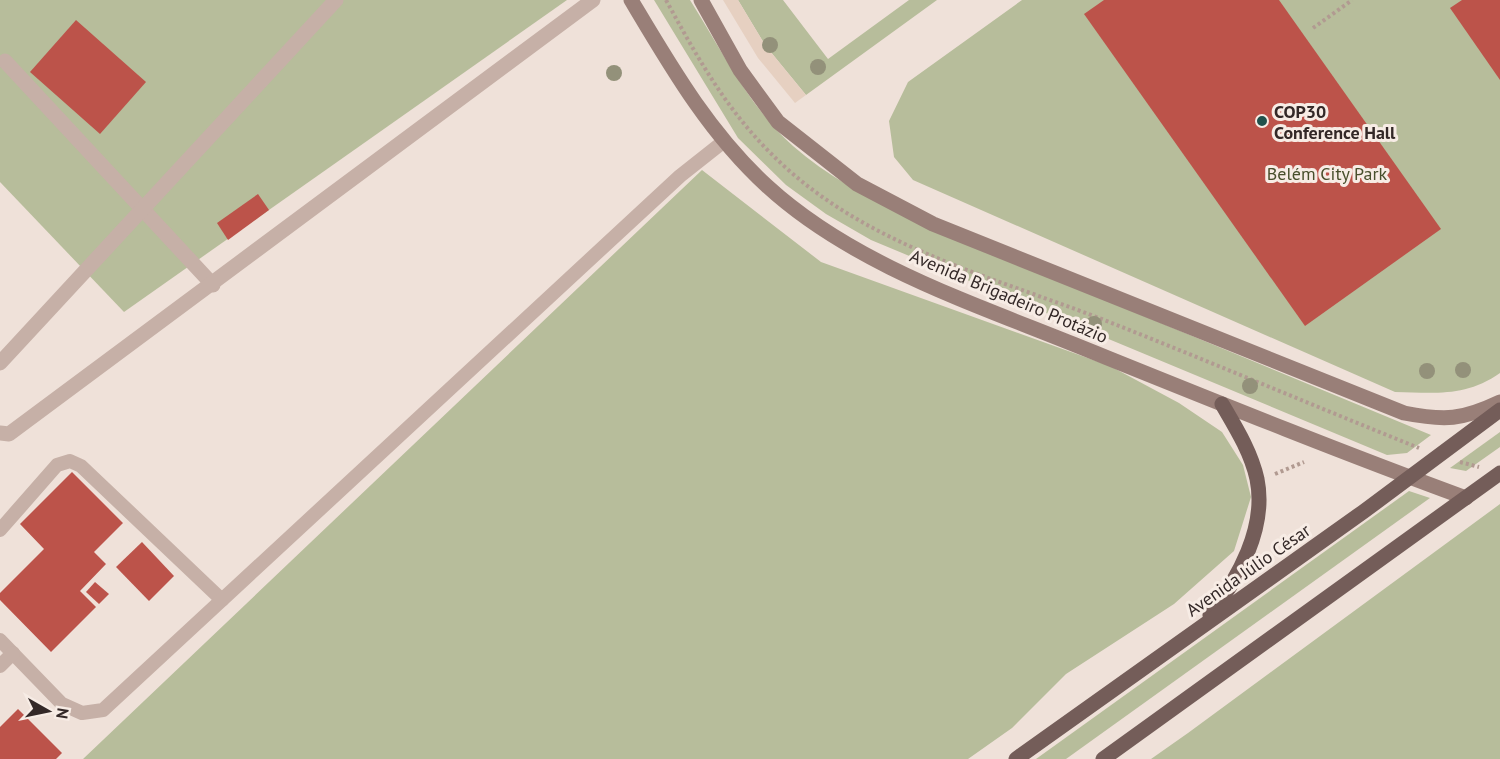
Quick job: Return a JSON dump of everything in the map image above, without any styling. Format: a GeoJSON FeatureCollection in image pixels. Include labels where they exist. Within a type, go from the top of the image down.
{"type":"FeatureCollection","features":[{"type":"Feature","properties":{"kind":"main road","name":"Avenida Brigadeiro Protázio"},"geometry":{"type":"LineString","coordinates":[[630,0],[689,97],[723,142],[768,187],[821,226],[908,277],[1222,404],[1466,498]]}},
{"type":"Feature","properties":{"kind":"main road","name":"Avenida Brigadeiro Protázio"},"geometry":{"type":"LineString","coordinates":[[701,0],[740,70],[778,122],[857,184],[892,204],[933,224],[1404,414],[1452,419],[1500,402]]}},
{"type":"Feature","properties":{"kind":"main road"},"geometry":{"type":"LineString","coordinates":[[1199,628],[1241,568],[1258,514],[1258,481],[1250,457],[1222,404]]}},
{"type":"Feature","properties":{"kind":"main road","name":"Avenida Júlio César"},"geometry":{"type":"LineString","coordinates":[[1016,759],[1411,478],[1500,410]]}},
{"type":"Feature","properties":{"kind":"main road"},"geometry":{"type":"LineString","coordinates":[[1103,759],[1466,498],[1495,471]]}},
{"type":"Feature","properties":{"kind":"street"},"geometry":{"type":"LineString","coordinates":[[0,363],[336,0]]}},
{"type":"Feature","properties":{"kind":"street"},"geometry":{"type":"LineString","coordinates":[[0,433],[9,434],[213,285],[593,0]]}},
{"type":"Feature","properties":{"kind":"street"},"geometry":{"type":"LineString","coordinates":[[5,61],[213,285]]}},
{"type":"Feature","properties":{"kind":"lane"},"geometry":{"type":"LineString","coordinates":[[0,640],[62,704],[82,713],[103,710],[680,176],[723,142]]}},
{"type":"Feature","properties":{"kind":"lane"},"geometry":{"type":"LineString","coordinates":[[0,530],[57,465],[70,461],[81,466],[222,600]]}},
{"type":"Feature","properties":{"kind":"lane"},"geometry":{"type":"LineString","coordinates":[[0,666],[13,653]]}},
{"type":"Feature","properties":{"kind":"path"},"geometry":{"type":"LineString","coordinates":[[1313,28],[1352,0]]}},
{"type":"Feature","properties":{"kind":"path"},"geometry":{"type":"LineString","coordinates":[[1333,413],[1439,456],[1495,471]]}},
{"type":"Feature","properties":{"kind":"path"},"geometry":{"type":"LineString","coordinates":[[1275,474],[1304,462]]}},
{"type":"Feature","properties":{"kind":"green space"},"geometry":{"type":"Polygon","coordinates":[[[0,0],[567,0],[124,312],[0,182],[0,0]]]}},
{"type":"Feature","properties":{"kind":"green space"},"geometry":{"type":"Polygon","coordinates":[[[654,0],[690,0],[749,96],[777,131],[819,166],[876,201],[905,217],[1431,435],[1407,453],[1387,455],[871,240],[826,214],[786,185],[738,138],[654,0]]]}},
{"type":"Feature","properties":{"kind":"green space"},"geometry":{"type":"Polygon","coordinates":[[[738,0],[783,0],[828,59],[909,0],[937,0],[806,95],[765,45],[738,0]]]}},
{"type":"Feature","properties":{"kind":"green space","name":"Belém City Park"},"geometry":{"type":"Polygon","coordinates":[[[1022,0],[1500,0],[1500,373],[1487,381],[1462,390],[1437,393],[1395,392],[913,180],[894,157],[889,121],[908,82],[1022,0]]]}},
{"type":"Feature","properties":{"kind":"green space"},"geometry":{"type":"Polygon","coordinates":[[[702,170],[821,262],[1110,366],[1179,403],[1222,432],[1243,465],[1251,497],[1234,551],[1174,604],[1066,674],[1012,728],[968,759],[83,759],[702,170]]]}},
{"type":"Feature","properties":{"kind":"green space"},"geometry":{"type":"Polygon","coordinates":[[[1500,432],[1500,447],[1466,471],[1450,468],[1500,432]]]}},
{"type":"Feature","properties":{"kind":"green space"},"geometry":{"type":"Polygon","coordinates":[[[1409,491],[1430,498],[1066,759],[1036,759],[1409,491]]]}},
{"type":"Feature","properties":{"kind":"green space"},"geometry":{"type":"Polygon","coordinates":[[[1500,504],[1500,759],[1151,759],[1188,733],[1500,504]]]}},
{"type":"Feature","properties":{"kind":"shaded area"},"geometry":{"type":"Polygon","coordinates":[[[723,0],[738,0],[765,45],[806,95],[795,103],[758,58],[723,0]]]}},
{"type":"Feature","properties":{"kind":"building","name":"COP30 Conference Hall"},"geometry":{"type":"Polygon","coordinates":[[[1104,0],[1279,0],[1441,229],[1305,326],[1084,14],[1104,0]]]}},
{"type":"Feature","properties":{"kind":"building"},"geometry":{"type":"Polygon","coordinates":[[[1462,0],[1500,0],[1500,80],[1450,8],[1462,0]]]}},
{"type":"Feature","properties":{"kind":"building"},"geometry":{"type":"Polygon","coordinates":[[[76,20],[146,82],[100,134],[30,72],[76,20]]]}},
{"type":"Feature","properties":{"kind":"building"},"geometry":{"type":"Polygon","coordinates":[[[258,194],[269,210],[228,240],[217,223],[258,194]]]}},
{"type":"Feature","properties":{"kind":"building"},"geometry":{"type":"Polygon","coordinates":[[[72,472],[123,523],[94,552],[106,564],[80,591],[96,607],[51,652],[0,600],[0,593],[44,549],[20,524],[72,472]]]}},
{"type":"Feature","properties":{"kind":"building"},"geometry":{"type":"Polygon","coordinates":[[[142,542],[174,576],[149,601],[116,567],[142,542]]]}},
{"type":"Feature","properties":{"kind":"building"},"geometry":{"type":"Polygon","coordinates":[[[95,582],[109,594],[99,604],[86,592],[95,582]]]}},
{"type":"Feature","properties":{"kind":"building"},"geometry":{"type":"Polygon","coordinates":[[[18,709],[62,753],[56,759],[0,759],[0,727],[18,709]]]}},
{"type":"Feature","properties":{"kind":"place","name":"COP30 Conference Hall"},"geometry":{"type":"Point","coordinates":[1262,121]}}]}
